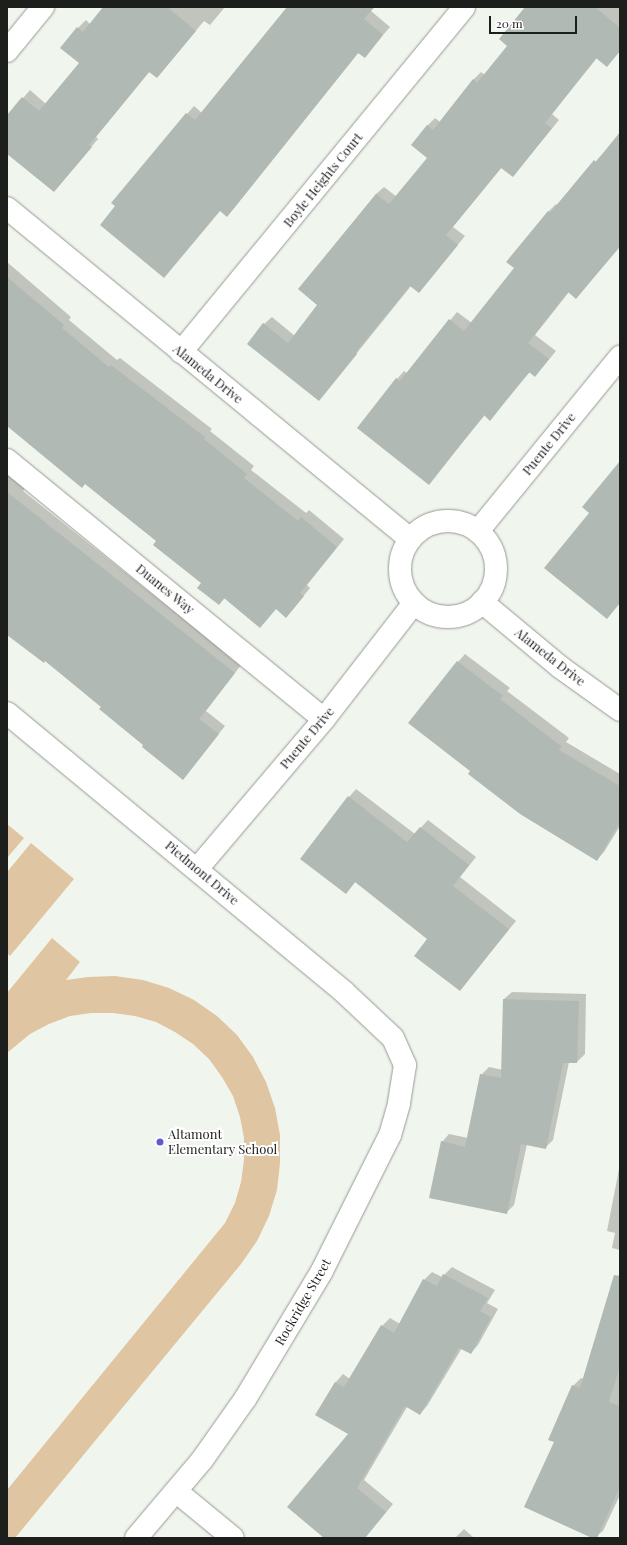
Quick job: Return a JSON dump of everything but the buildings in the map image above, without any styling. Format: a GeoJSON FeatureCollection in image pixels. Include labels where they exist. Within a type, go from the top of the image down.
{"type":"FeatureCollection","features":[{"type":"Feature","properties":{"kind":"street"},"geometry":{"type":"LineString","coordinates":[[7,51],[43,7]]}},
{"type":"Feature","properties":{"kind":"street","name":"Boyle Heights Court"},"geometry":{"type":"LineString","coordinates":[[181,352],[464,7]]}},
{"type":"Feature","properties":{"kind":"street","name":"Alameda Drive"},"geometry":{"type":"LineString","coordinates":[[7,208],[410,539]]}},
{"type":"Feature","properties":{"kind":"street","name":"Puente Drive"},"geometry":{"type":"LineString","coordinates":[[478,531],[620,357]]}},
{"type":"Feature","properties":{"kind":"street","name":"Duanes Way"},"geometry":{"type":"LineString","coordinates":[[7,460],[324,719]]}},
{"type":"Feature","properties":{"kind":"street"},"geometry":{"type":"LineString","coordinates":[[446,520],[459,521],[478,531],[489,543],[493,552],[496,567],[493,586],[482,602],[465,614],[453,617],[432,614],[414,603],[401,582],[399,569],[403,550],[410,539],[420,529],[432,523],[446,520]]}},
{"type":"Feature","properties":{"kind":"street","name":"Alameda Drive"},"geometry":{"type":"LineString","coordinates":[[482,602],[560,667],[620,710]]}},
{"type":"Feature","properties":{"kind":"street","name":"Puente Drive"},"geometry":{"type":"LineString","coordinates":[[197,869],[324,719],[414,603]]}},
{"type":"Feature","properties":{"kind":"street","name":"Piedmont Drive"},"geometry":{"type":"LineString","coordinates":[[7,713],[344,992],[393,1038]]}},
{"type":"Feature","properties":{"kind":"street","name":"Rockridge Street"},"geometry":{"type":"LineString","coordinates":[[136,1538],[177,1492],[202,1460],[245,1399],[322,1271],[390,1135],[399,1104],[405,1065],[393,1038]]}},
{"type":"Feature","properties":{"kind":"street"},"geometry":{"type":"LineString","coordinates":[[177,1492],[233,1538]]}},
{"type":"Feature","properties":{"kind":"shaded area"},"geometry":{"type":"Polygon","coordinates":[[[7,824],[24,838],[7,858],[7,824]]]}},
{"type":"Feature","properties":{"kind":"shaded area"},"geometry":{"type":"Polygon","coordinates":[[[31,843],[74,879],[10,956],[7,953],[7,872],[31,843]]]}},
{"type":"Feature","properties":{"kind":"shaded area"},"geometry":{"type":"Polygon","coordinates":[[[52,938],[80,962],[66,980],[88,977],[115,976],[143,980],[169,988],[194,1000],[217,1016],[237,1035],[253,1057],[266,1082],[275,1108],[280,1135],[280,1163],[277,1190],[269,1216],[257,1241],[241,1264],[15,1538],[7,1538],[7,1490],[225,1223],[235,1203],[241,1182],[244,1160],[244,1138],[240,1117],[233,1096],[222,1077],[209,1059],[193,1044],[156,1022],[135,1016],[113,1013],[91,1013],[70,1016],[49,1024],[30,1034],[7,1053],[7,993],[52,938]]]}},
{"type":"Feature","properties":{"kind":"place","name":"Altamont Elementary School"},"geometry":{"type":"Point","coordinates":[160,1142]}}]}
